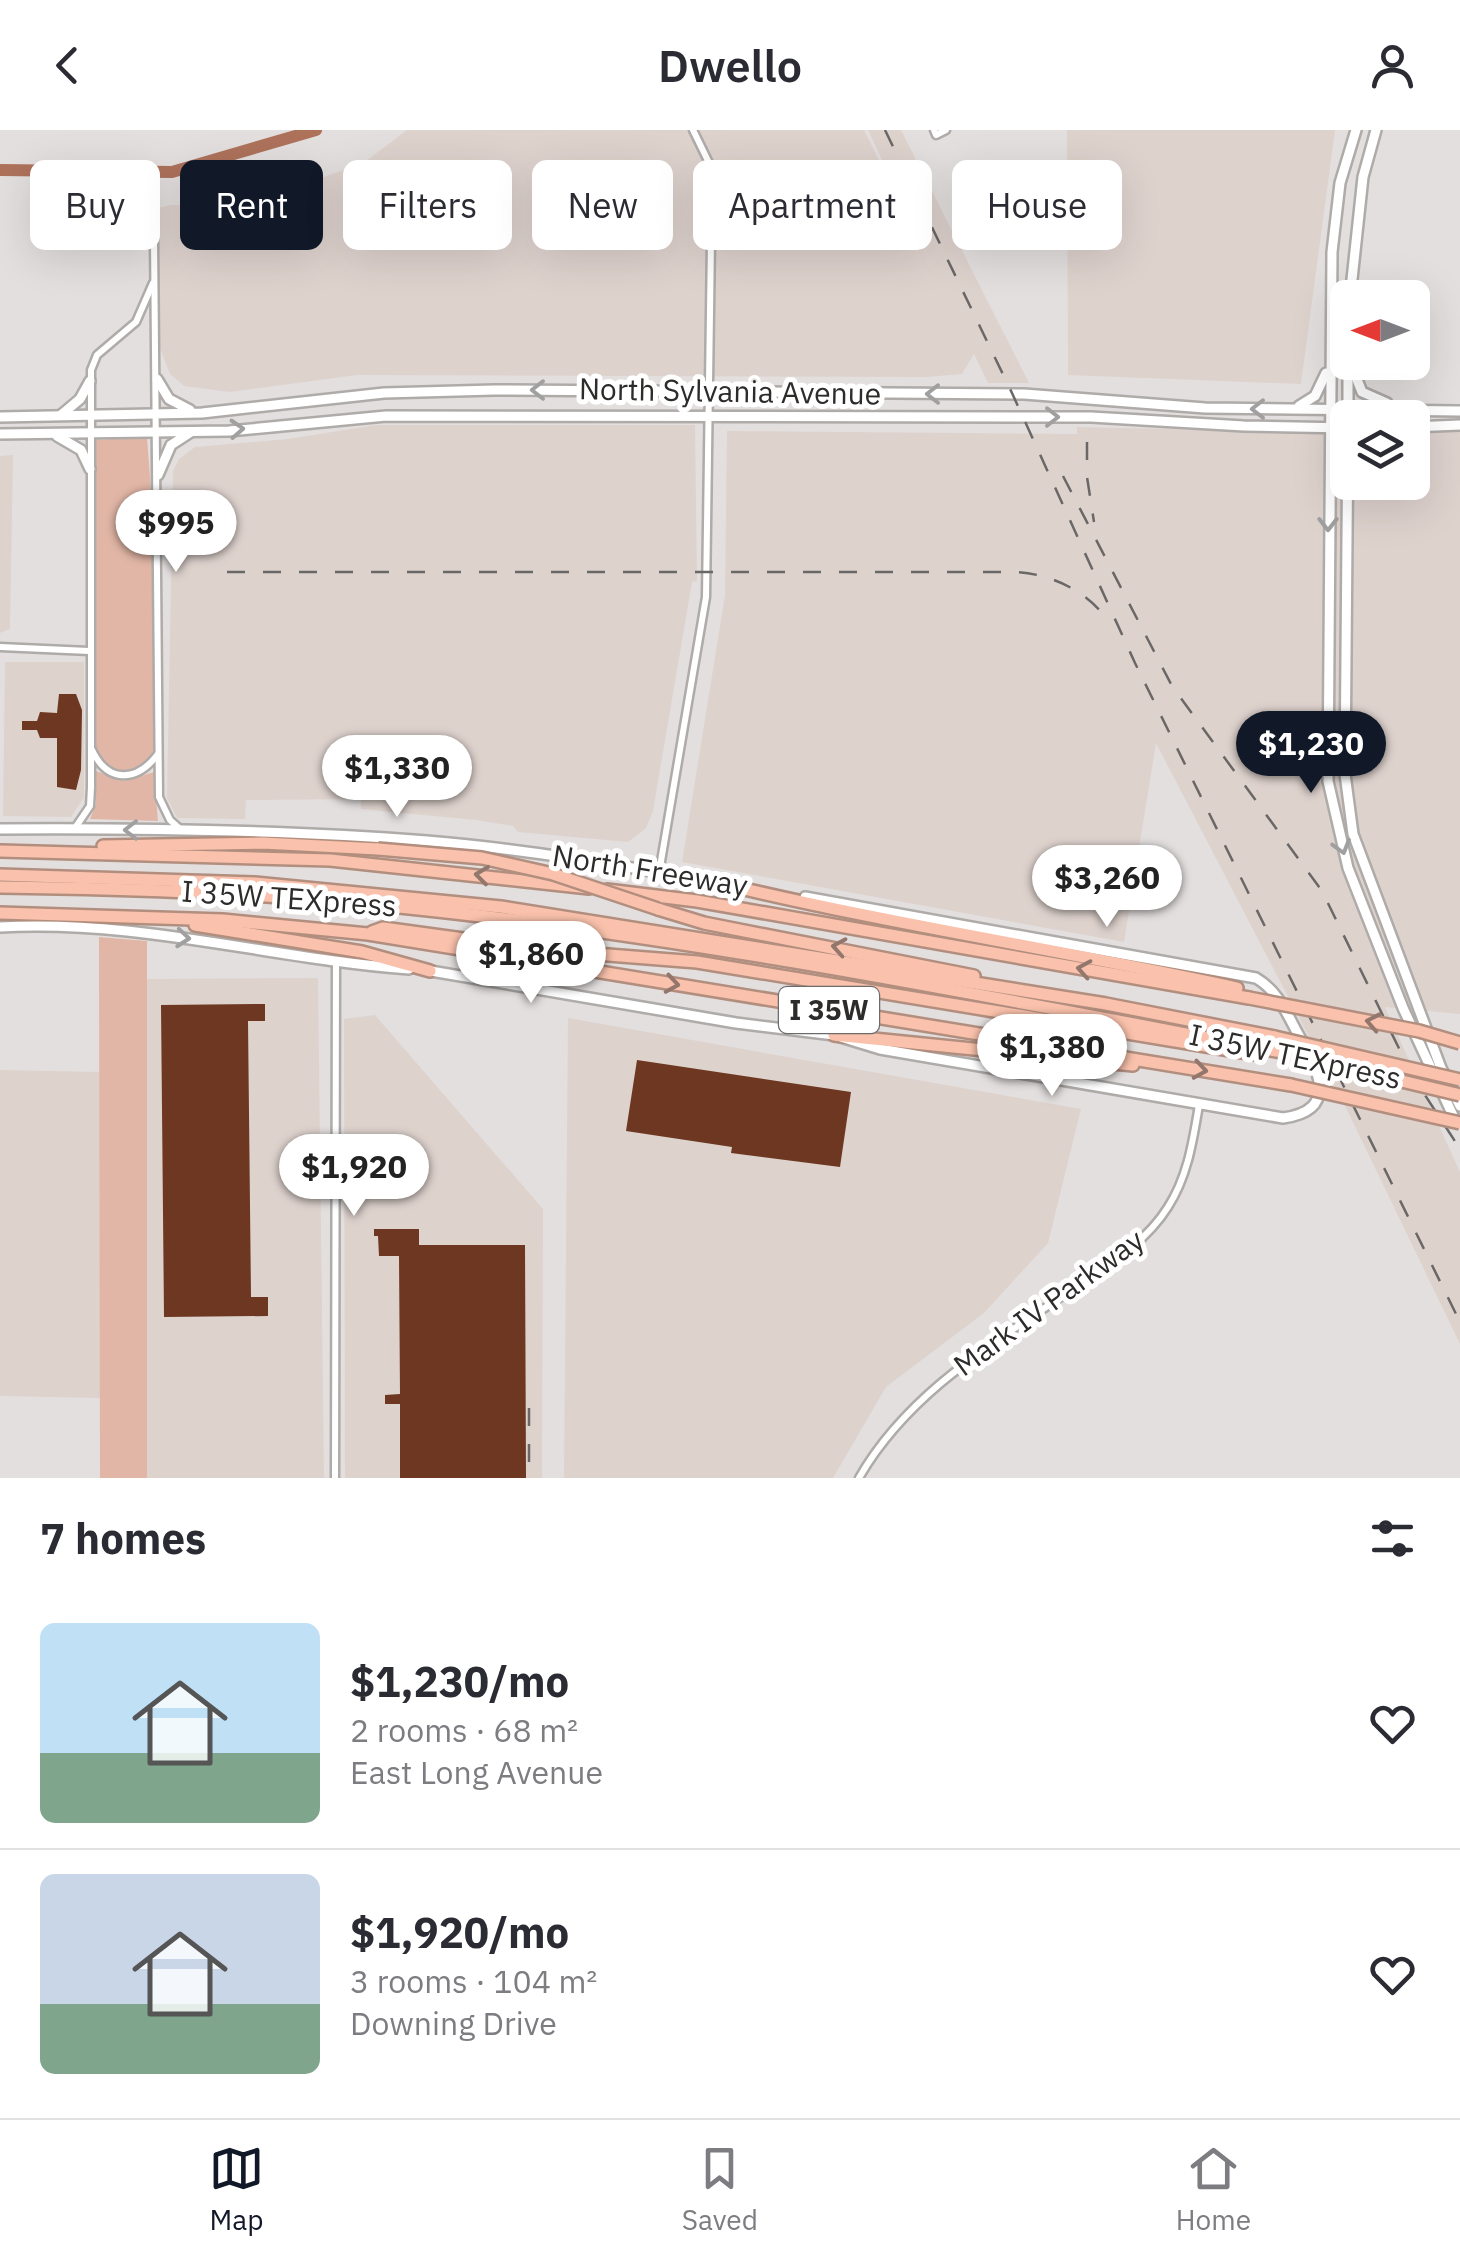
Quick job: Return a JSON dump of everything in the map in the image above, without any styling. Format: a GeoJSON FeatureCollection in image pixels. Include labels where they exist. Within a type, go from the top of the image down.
{"type":"FeatureCollection","features":[{"type":"Feature","properties":{"kind":"highway"},"geometry":{"type":"LineString","coordinates":[[44,852],[49,846],[263,843],[482,858],[552,874],[704,924],[1106,1004]]}},
{"type":"Feature","properties":{"kind":"highway","name":"North Freeway"},"geometry":{"type":"LineString","coordinates":[[0,851],[349,861],[638,892],[1247,994]]}},
{"type":"Feature","properties":{"kind":"highway","name":"I 35W TEXpress"},"geometry":{"type":"LineString","coordinates":[[0,875],[255,884],[501,906],[1106,1004],[1275,1036],[1460,1080]]}},
{"type":"Feature","properties":{"kind":"highway"},"geometry":{"type":"LineString","coordinates":[[715,882],[833,910],[1088,956],[1460,1043]]}},
{"type":"Feature","properties":{"kind":"highway","name":"I 35W TEXpress"},"geometry":{"type":"LineString","coordinates":[[0,887],[215,892],[516,920],[933,988],[1339,1064],[1460,1094]]}},
{"type":"Feature","properties":{"kind":"highway","name":"I 35W"},"geometry":{"type":"LineString","coordinates":[[0,913],[177,918],[368,934],[1291,1086],[1460,1125]]}},
{"type":"Feature","properties":{"kind":"highway"},"geometry":{"type":"LineString","coordinates":[[177,918],[193,924],[362,952],[430,971]]}},
{"type":"Feature","properties":{"kind":"highway"},"geometry":{"type":"LineString","coordinates":[[368,934],[383,928],[545,950],[696,962],[1277,1054]]}},
{"type":"Feature","properties":{"kind":"highway"},"geometry":{"type":"LineString","coordinates":[[834,1035],[1126,1065],[1164,1064]]}},
{"type":"Feature","properties":{"kind":"main road"},"geometry":{"type":"LineString","coordinates":[[1352,280],[1362,177],[1376,130]]}},
{"type":"Feature","properties":{"kind":"main road"},"geometry":{"type":"LineString","coordinates":[[1370,148],[1354,135],[1336,210],[1328,408],[1328,782],[1343,854],[1436,1087],[1460,1125]]}},
{"type":"Feature","properties":{"kind":"main road"},"geometry":{"type":"LineString","coordinates":[[1291,409],[1315,396],[1329,366]]}},
{"type":"Feature","properties":{"kind":"main road"},"geometry":{"type":"LineString","coordinates":[[157,379],[168,399],[202,413]]}},
{"type":"Feature","properties":{"kind":"main road"},"geometry":{"type":"LineString","coordinates":[[1355,380],[1370,398],[1433,409],[1438,426]]}},
{"type":"Feature","properties":{"kind":"main road"},"geometry":{"type":"LineString","coordinates":[[61,415],[80,399],[90,381]]}},
{"type":"Feature","properties":{"kind":"main road","name":"North Sylvania Avenue"},"geometry":{"type":"LineString","coordinates":[[0,417],[202,413],[344,396],[443,392],[1024,394],[1205,408],[1328,408]]}},
{"type":"Feature","properties":{"kind":"main road"},"geometry":{"type":"LineString","coordinates":[[443,392],[444,416]]}},
{"type":"Feature","properties":{"kind":"main road"},"geometry":{"type":"LineString","coordinates":[[1132,400],[1134,420]]}},
{"type":"Feature","properties":{"kind":"main road","name":"North Sylvania Avenue"},"geometry":{"type":"LineString","coordinates":[[1430,409],[1460,411]]}},
{"type":"Feature","properties":{"kind":"main road","name":"North Sylvania Avenue"},"geometry":{"type":"LineString","coordinates":[[0,434],[297,426],[386,416],[999,416],[1328,426]]}},
{"type":"Feature","properties":{"kind":"main road"},"geometry":{"type":"LineString","coordinates":[[1430,426],[1460,425]]}},
{"type":"Feature","properties":{"kind":"main road"},"geometry":{"type":"LineString","coordinates":[[158,475],[171,444],[195,430]]}},
{"type":"Feature","properties":{"kind":"main road"},"geometry":{"type":"LineString","coordinates":[[50,434],[82,450],[90,469]]}},
{"type":"Feature","properties":{"kind":"main road"},"geometry":{"type":"LineString","coordinates":[[1347,500],[1345,774],[1351,822],[1416,1004],[1460,1106]]}},
{"type":"Feature","properties":{"kind":"main road"},"geometry":{"type":"LineString","coordinates":[[1328,640],[1346,641]]}},
{"type":"Feature","properties":{"kind":"main road","name":"North Freeway"},"geometry":{"type":"LineString","coordinates":[[0,829],[181,830],[430,841],[542,853],[1256,978],[1272,987],[1319,1070],[1321,1088],[1316,1101],[1300,1116],[1283,1118],[880,1049],[834,1035],[736,1023],[430,971]]}},
{"type":"Feature","properties":{"kind":"main road"},"geometry":{"type":"LineString","coordinates":[[0,927],[87,929],[215,941],[336,961],[430,971]]}},
{"type":"Feature","properties":{"kind":"main road"},"geometry":{"type":"LineString","coordinates":[[1378,944],[1391,938]]}},
{"type":"Feature","properties":{"kind":"main road"},"geometry":{"type":"LineString","coordinates":[[1403,1008],[1416,1004]]}},
{"type":"Feature","properties":{"kind":"street"},"geometry":{"type":"LineString","coordinates":[[659,873],[706,596],[712,169],[693,130]]}},
{"type":"Feature","properties":{"kind":"street"},"geometry":{"type":"LineString","coordinates":[[934,130],[936,135],[946,130]]}},
{"type":"Feature","properties":{"kind":"street"},"geometry":{"type":"LineString","coordinates":[[154,250],[159,797],[170,820],[181,830]]}},
{"type":"Feature","properties":{"kind":"street"},"geometry":{"type":"LineString","coordinates":[[73,830],[90,806],[92,364],[136,322],[155,278]]}},
{"type":"Feature","properties":{"kind":"street"},"geometry":{"type":"LineString","coordinates":[[0,647],[89,652]]}},
{"type":"Feature","properties":{"kind":"street"},"geometry":{"type":"LineString","coordinates":[[90,744],[104,769],[124,777],[145,770],[159,754]]}},
{"type":"Feature","properties":{"kind":"street"},"geometry":{"type":"LineString","coordinates":[[336,961],[336,1478]]}},
{"type":"Feature","properties":{"kind":"street","name":"Mark IV Parkway"},"geometry":{"type":"LineString","coordinates":[[859,1478],[884,1440],[921,1398],[964,1363],[1144,1237],[1169,1206],[1181,1182],[1200,1105]]}},
{"type":"Feature","properties":{"kind":"shaded area"},"geometry":{"type":"Polygon","coordinates":[[[407,130],[864,130],[879,160],[693,160],[693,250],[924,250],[930,262],[924,250],[932,250],[932,191],[952,231],[952,250],[962,250],[1029,383],[988,383],[974,354],[962,374],[926,377],[357,375],[229,392],[184,386],[170,374],[160,348],[160,208],[180,205],[180,250],[323,250],[323,177],[343,170],[343,250],[512,250],[512,160],[367,160],[407,130]]]}},
{"type":"Feature","properties":{"kind":"shaded area"},"geometry":{"type":"Polygon","coordinates":[[[868,130],[901,130],[916,160],[882,160],[868,130]]]}},
{"type":"Feature","properties":{"kind":"shaded area"},"geometry":{"type":"Polygon","coordinates":[[[1067,130],[1335,130],[1301,384],[1068,375],[1067,250],[1122,250],[1122,160],[1067,160],[1067,130]]]}},
{"type":"Feature","properties":{"kind":"shaded area"},"geometry":{"type":"Polygon","coordinates":[[[376,425],[695,425],[697,581],[692,582],[653,811],[646,828],[628,842],[518,832],[513,826],[476,820],[361,809],[361,799],[246,800],[245,819],[177,818],[167,798],[173,471],[179,459],[195,447],[288,439],[376,425]]]}},
{"type":"Feature","properties":{"kind":"shaded area"},"geometry":{"type":"Polygon","coordinates":[[[1077,427],[1330,433],[1330,500],[1430,500],[1430,432],[1460,431],[1460,1014],[1385,1007],[1460,1172],[1460,1344],[1348,1112],[1156,743],[1124,942],[682,862],[725,595],[727,431],[1077,434],[1077,427]]]}},
{"type":"Feature","properties":{"kind":"shaded area"},"geometry":{"type":"Polygon","coordinates":[[[147,437],[155,544],[154,749],[142,767],[125,772],[108,766],[95,750],[95,440],[147,437]]]}},
{"type":"Feature","properties":{"kind":"shaded area"},"geometry":{"type":"Polygon","coordinates":[[[13,455],[10,629],[0,633],[0,456],[13,455]]]}},
{"type":"Feature","properties":{"kind":"shaded area"},"geometry":{"type":"Polygon","coordinates":[[[5,662],[84,662],[84,797],[71,817],[3,816],[5,662]]]}},
{"type":"Feature","properties":{"kind":"shaded area"},"geometry":{"type":"Polygon","coordinates":[[[96,771],[124,781],[154,772],[158,821],[90,819],[96,804],[96,771]]]}},
{"type":"Feature","properties":{"kind":"shaded area"},"geometry":{"type":"Polygon","coordinates":[[[99,937],[147,941],[147,1478],[100,1478],[99,937]]]}},
{"type":"Feature","properties":{"kind":"shaded area"},"geometry":{"type":"Polygon","coordinates":[[[318,978],[324,1478],[147,1478],[147,979],[318,978]]]}},
{"type":"Feature","properties":{"kind":"shaded area"},"geometry":{"type":"Polygon","coordinates":[[[375,1015],[543,1209],[542,1478],[345,1478],[344,1019],[375,1015]]]}},
{"type":"Feature","properties":{"kind":"shaded area"},"geometry":{"type":"Polygon","coordinates":[[[568,1018],[1081,1109],[1048,1243],[984,1313],[886,1387],[833,1478],[564,1478],[568,1018]]]}},
{"type":"Feature","properties":{"kind":"shaded area"},"geometry":{"type":"Polygon","coordinates":[[[0,1070],[100,1072],[100,1398],[0,1396],[0,1070]]]}},
{"type":"Feature","properties":{"kind":"building"},"geometry":{"type":"Polygon","coordinates":[[[59,694],[76,694],[82,710],[81,770],[76,790],[57,787],[57,738],[40,738],[37,730],[22,730],[22,721],[37,721],[40,712],[57,713],[59,694]]]}},
{"type":"Feature","properties":{"kind":"building"},"geometry":{"type":"Polygon","coordinates":[[[265,1004],[265,1021],[248,1021],[251,1297],[268,1297],[268,1316],[164,1317],[161,1005],[265,1004]]]}},
{"type":"Feature","properties":{"kind":"building"},"geometry":{"type":"Polygon","coordinates":[[[637,1060],[851,1092],[840,1167],[731,1153],[732,1147],[626,1131],[637,1060]]]}},
{"type":"Feature","properties":{"kind":"building"},"geometry":{"type":"Polygon","coordinates":[[[374,1229],[419,1229],[419,1245],[525,1245],[526,1478],[400,1478],[400,1404],[385,1404],[385,1395],[400,1394],[399,1256],[379,1256],[374,1229]]]}},
{"type":"Feature","properties":{"kind":"waterway"},"geometry":{"type":"LineString","coordinates":[[0,170],[172,172],[316,130]]}},
{"type":"Feature","properties":{"kind":"railway"},"geometry":{"type":"LineString","coordinates":[[885,130],[1012,393],[1135,663],[1460,1322]]}},
{"type":"Feature","properties":{"kind":"railway"},"geometry":{"type":"LineString","coordinates":[[1087,442],[1087,477],[1094,522]]}},
{"type":"Feature","properties":{"kind":"railway"},"geometry":{"type":"LineString","coordinates":[[1063,476],[1172,686],[1322,891],[1412,1075],[1460,1149]]}},
{"type":"Feature","properties":{"kind":"railway"},"geometry":{"type":"LineString","coordinates":[[227,572],[1016,572],[1042,576],[1067,586],[1089,600],[1107,619]]}},
{"type":"Feature","properties":{"kind":"railway"},"geometry":{"type":"LineString","coordinates":[[529,1408],[529,1478]]}}]}
